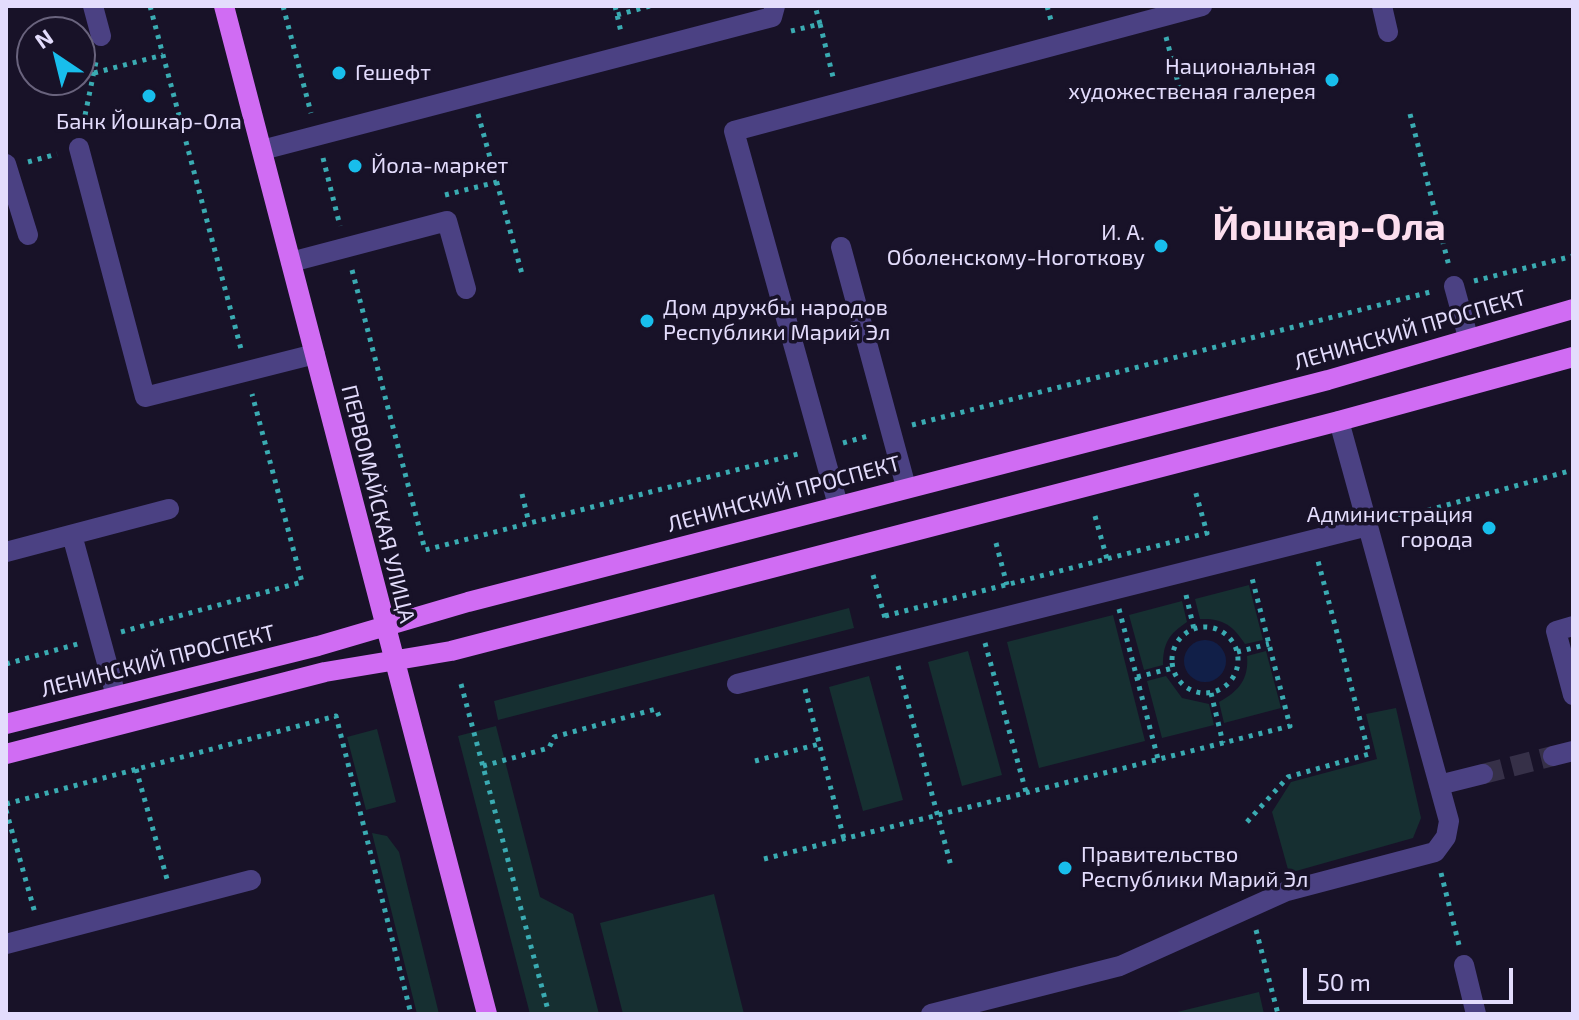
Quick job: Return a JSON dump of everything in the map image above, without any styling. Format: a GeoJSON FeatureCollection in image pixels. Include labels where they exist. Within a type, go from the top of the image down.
{"type":"FeatureCollection","features":[{"type":"Feature","properties":{"kind":"main road","name":"ПЕРВОМАЙСКАЯ УЛИЦА"},"geometry":{"type":"LineString","coordinates":[[224,6],[487,1014]]}},
{"type":"Feature","properties":{"kind":"main road","name":"ЛЕНИНСКИЙ ПРОСПЕКТ"},"geometry":{"type":"LineString","coordinates":[[6,724],[318,646],[906,487],[1328,380],[1573,309]]}},
{"type":"Feature","properties":{"kind":"main road"},"geometry":{"type":"LineString","coordinates":[[6,754],[325,672],[451,651],[1339,421],[1573,357]]}},
{"type":"Feature","properties":{"kind":"street"},"geometry":{"type":"LineString","coordinates":[[93,6],[101,36]]}},
{"type":"Feature","properties":{"kind":"street"},"geometry":{"type":"LineString","coordinates":[[262,150],[772,17],[775,6]]}},
{"type":"Feature","properties":{"kind":"street"},"geometry":{"type":"LineString","coordinates":[[838,505],[734,131],[1202,6]]}},
{"type":"Feature","properties":{"kind":"street"},"geometry":{"type":"LineString","coordinates":[[1382,6],[1388,32]]}},
{"type":"Feature","properties":{"kind":"street"},"geometry":{"type":"LineString","coordinates":[[79,148],[145,397],[315,354]]}},
{"type":"Feature","properties":{"kind":"street"},"geometry":{"type":"LineString","coordinates":[[8,166],[28,235]]}},
{"type":"Feature","properties":{"kind":"street"},"geometry":{"type":"LineString","coordinates":[[291,262],[447,221],[466,289]]}},
{"type":"Feature","properties":{"kind":"street"},"geometry":{"type":"LineString","coordinates":[[841,247],[906,487]]}},
{"type":"Feature","properties":{"kind":"street"},"geometry":{"type":"LineString","coordinates":[[1454,286],[1468,337]]}},
{"type":"Feature","properties":{"kind":"street"},"geometry":{"type":"LineString","coordinates":[[931,1014],[1120,966],[1287,891],[1435,852],[1446,837],[1449,821],[1339,421]]}},
{"type":"Feature","properties":{"kind":"street"},"geometry":{"type":"LineString","coordinates":[[6,552],[169,509]]}},
{"type":"Feature","properties":{"kind":"street"},"geometry":{"type":"LineString","coordinates":[[737,684],[1368,526]]}},
{"type":"Feature","properties":{"kind":"street"},"geometry":{"type":"LineString","coordinates":[[72,535],[116,696]]}},
{"type":"Feature","properties":{"kind":"street"},"geometry":{"type":"LineString","coordinates":[[1573,626],[1556,631],[1573,695]]}},
{"type":"Feature","properties":{"kind":"street"},"geometry":{"type":"LineString","coordinates":[[1439,785],[1483,774]]}},
{"type":"Feature","properties":{"kind":"street"},"geometry":{"type":"LineString","coordinates":[[6,944],[251,880]]}},
{"type":"Feature","properties":{"kind":"street"},"geometry":{"type":"LineString","coordinates":[[1464,965],[1476,1014]]}},
{"type":"Feature","properties":{"kind":"path"},"geometry":{"type":"LineString","coordinates":[[6,664],[302,582],[150,6]]}},
{"type":"Feature","properties":{"kind":"path"},"geometry":{"type":"LineString","coordinates":[[283,6],[344,238]]}},
{"type":"Feature","properties":{"kind":"path"},"geometry":{"type":"LineString","coordinates":[[617,15],[650,6]]}},
{"type":"Feature","properties":{"kind":"path"},"geometry":{"type":"LineString","coordinates":[[1161,17],[1182,98]]}},
{"type":"Feature","properties":{"kind":"path"},"geometry":{"type":"LineString","coordinates":[[820,24],[840,101]]}},
{"type":"Feature","properties":{"kind":"path"},"geometry":{"type":"LineString","coordinates":[[96,62],[101,36]]}},
{"type":"Feature","properties":{"kind":"path"},"geometry":{"type":"LineString","coordinates":[[96,72],[163,55]]}},
{"type":"Feature","properties":{"kind":"path"},"geometry":{"type":"LineString","coordinates":[[8,166],[79,148],[89,96]]}},
{"type":"Feature","properties":{"kind":"path"},"geometry":{"type":"LineString","coordinates":[[477,110],[522,274]]}},
{"type":"Feature","properties":{"kind":"path"},"geometry":{"type":"LineString","coordinates":[[1410,114],[1454,286]]}},
{"type":"Feature","properties":{"kind":"path"},"geometry":{"type":"LineString","coordinates":[[352,268],[425,550],[1573,256]]}},
{"type":"Feature","properties":{"kind":"path"},"geometry":{"type":"LineString","coordinates":[[1368,526],[1573,470]]}},
{"type":"Feature","properties":{"kind":"path"},"geometry":{"type":"LineString","coordinates":[[885,616],[1207,533],[1195,490]]}},
{"type":"Feature","properties":{"kind":"path"},"geometry":{"type":"LineString","coordinates":[[522,494],[529,523]]}},
{"type":"Feature","properties":{"kind":"path"},"geometry":{"type":"LineString","coordinates":[[1095,516],[1107,559]]}},
{"type":"Feature","properties":{"kind":"path"},"geometry":{"type":"LineString","coordinates":[[1247,822],[1288,777],[1369,754],[1313,540]]}},
{"type":"Feature","properties":{"kind":"path"},"geometry":{"type":"LineString","coordinates":[[996,543],[1007,585]]}},
{"type":"Feature","properties":{"kind":"path"},"geometry":{"type":"LineString","coordinates":[[873,575],[951,866]]}},
{"type":"Feature","properties":{"kind":"path"},"geometry":{"type":"LineString","coordinates":[[764,859],[1290,726],[1252,577],[1239,580]]}},
{"type":"Feature","properties":{"kind":"path"},"geometry":{"type":"LineString","coordinates":[[1114,590],[1158,759]]}},
{"type":"Feature","properties":{"kind":"path"},"geometry":{"type":"LineString","coordinates":[[1172,597],[1199,590]]}},
{"type":"Feature","properties":{"kind":"path"},"geometry":{"type":"LineString","coordinates":[[1186,594],[1194,629]]}},
{"type":"Feature","properties":{"kind":"path"},"geometry":{"type":"LineString","coordinates":[[1120,610],[1133,607]]}},
{"type":"Feature","properties":{"kind":"path"},"geometry":{"type":"LineString","coordinates":[[980,623],[1026,792]]}},
{"type":"Feature","properties":{"kind":"path"},"geometry":{"type":"LineString","coordinates":[[1214,628],[1224,634],[1237,652],[1236,670],[1231,680],[1211,693],[1193,691],[1183,685],[1173,668],[1173,652],[1178,641],[1194,629],[1214,628]]}},
{"type":"Feature","properties":{"kind":"path"},"geometry":{"type":"LineString","coordinates":[[1237,652],[1269,644]]}},
{"type":"Feature","properties":{"kind":"path"},"geometry":{"type":"LineString","coordinates":[[1137,677],[1173,668]]}},
{"type":"Feature","properties":{"kind":"path"},"geometry":{"type":"LineString","coordinates":[[799,669],[844,839]]}},
{"type":"Feature","properties":{"kind":"path"},"geometry":{"type":"LineString","coordinates":[[461,684],[549,1014]]}},
{"type":"Feature","properties":{"kind":"path"},"geometry":{"type":"LineString","coordinates":[[1211,693],[1223,743]]}},
{"type":"Feature","properties":{"kind":"path"},"geometry":{"type":"LineString","coordinates":[[483,766],[549,748],[554,737],[656,709],[659,716]]}},
{"type":"Feature","properties":{"kind":"path"},"geometry":{"type":"LineString","coordinates":[[41,935],[6,807],[336,716],[411,1014]]}},
{"type":"Feature","properties":{"kind":"path"},"geometry":{"type":"LineString","coordinates":[[755,761],[819,744]]}},
{"type":"Feature","properties":{"kind":"path"},"geometry":{"type":"LineString","coordinates":[[136,769],[173,901]]}},
{"type":"Feature","properties":{"kind":"path"},"geometry":{"type":"LineString","coordinates":[[1435,852],[1464,965]]}},
{"type":"Feature","properties":{"kind":"path"},"geometry":{"type":"LineString","coordinates":[[1250,905],[1278,1014]]}},
{"type":"Feature","properties":{"kind":"green space"},"geometry":{"type":"Polygon","coordinates":[[[1249,585],[1263,640],[1245,644],[1226,624],[1200,619],[1195,599],[1249,585]]]}},
{"type":"Feature","properties":{"kind":"green space"},"geometry":{"type":"Polygon","coordinates":[[[1182,601],[1187,622],[1168,640],[1163,665],[1144,670],[1129,615],[1182,601]]]}},
{"type":"Feature","properties":{"kind":"green space"},"geometry":{"type":"Polygon","coordinates":[[[849,608],[854,628],[498,720],[494,701],[849,608]]]}},
{"type":"Feature","properties":{"kind":"green space"},"geometry":{"type":"Polygon","coordinates":[[[1113,615],[1145,741],[1039,768],[1007,642],[1113,615]]]}},
{"type":"Feature","properties":{"kind":"green space"},"geometry":{"type":"Polygon","coordinates":[[[968,651],[1002,775],[962,786],[928,662],[968,651]]]}},
{"type":"Feature","properties":{"kind":"green space"},"geometry":{"type":"Polygon","coordinates":[[[1266,651],[1281,708],[1224,723],[1219,702],[1241,684],[1247,656],[1266,651]]]}},
{"type":"Feature","properties":{"kind":"green space"},"geometry":{"type":"Polygon","coordinates":[[[869,676],[903,800],[863,811],[829,687],[869,676]]]}},
{"type":"Feature","properties":{"kind":"green space"},"geometry":{"type":"Polygon","coordinates":[[[1166,676],[1182,698],[1209,704],[1214,725],[1162,738],[1147,681],[1166,676]]]}},
{"type":"Feature","properties":{"kind":"green space"},"geometry":{"type":"Polygon","coordinates":[[[1396,708],[1421,818],[1413,838],[1289,873],[1272,812],[1291,782],[1377,759],[1366,714],[1396,708]]]}},
{"type":"Feature","properties":{"kind":"green space"},"geometry":{"type":"Polygon","coordinates":[[[496,726],[540,897],[573,914],[599,1014],[530,1014],[458,736],[496,726]]]}},
{"type":"Feature","properties":{"kind":"green space"},"geometry":{"type":"Polygon","coordinates":[[[377,729],[396,802],[366,810],[347,737],[377,729]]]}},
{"type":"Feature","properties":{"kind":"green space"},"geometry":{"type":"Polygon","coordinates":[[[372,833],[387,836],[399,852],[439,1014],[417,1014],[372,833]]]}},
{"type":"Feature","properties":{"kind":"green space"},"geometry":{"type":"Polygon","coordinates":[[[714,894],[744,1014],[623,1014],[600,923],[714,894]]]}},
{"type":"Feature","properties":{"kind":"green space"},"geometry":{"type":"Polygon","coordinates":[[[1259,992],[1264,1014],[1169,1014],[1259,992]]]}},
{"type":"Feature","properties":{"kind":"water"},"geometry":{"type":"Polygon","coordinates":[[[1205,640],[1220,646],[1226,661],[1220,676],[1205,682],[1190,676],[1184,661],[1190,646],[1205,640]]]}},
{"type":"Feature","properties":{"kind":"tunnel"},"geometry":{"type":"LineString","coordinates":[[1483,774],[1553,756]]}},
{"type":"Feature","properties":{"kind":"place","name":"Гешефт"},"geometry":{"type":"Point","coordinates":[339,73]}},
{"type":"Feature","properties":{"kind":"place","name":"Национальная художественая галерея"},"geometry":{"type":"Point","coordinates":[1332,80]}},
{"type":"Feature","properties":{"kind":"place","name":"Банк Йошкар-Ола"},"geometry":{"type":"Point","coordinates":[149,96]}},
{"type":"Feature","properties":{"kind":"place","name":"Йола-маркет"},"geometry":{"type":"Point","coordinates":[355,166]}},
{"type":"Feature","properties":{"kind":"place","name":"И. А. Оболенскому-Ноготкову"},"geometry":{"type":"Point","coordinates":[1161,246]}},
{"type":"Feature","properties":{"kind":"place","name":"Дом дружбы народов Республики Марий Эл"},"geometry":{"type":"Point","coordinates":[647,321]}},
{"type":"Feature","properties":{"kind":"place","name":"Администрация города"},"geometry":{"type":"Point","coordinates":[1489,528]}},
{"type":"Feature","properties":{"kind":"place","name":"Правительство Республики Марий Эл"},"geometry":{"type":"Point","coordinates":[1065,868]}},
{"type":"Feature","properties":{"kind":"district","name":"Йошкар-Ола"},"geometry":{"type":"Point","coordinates":[1329,227]}}]}
